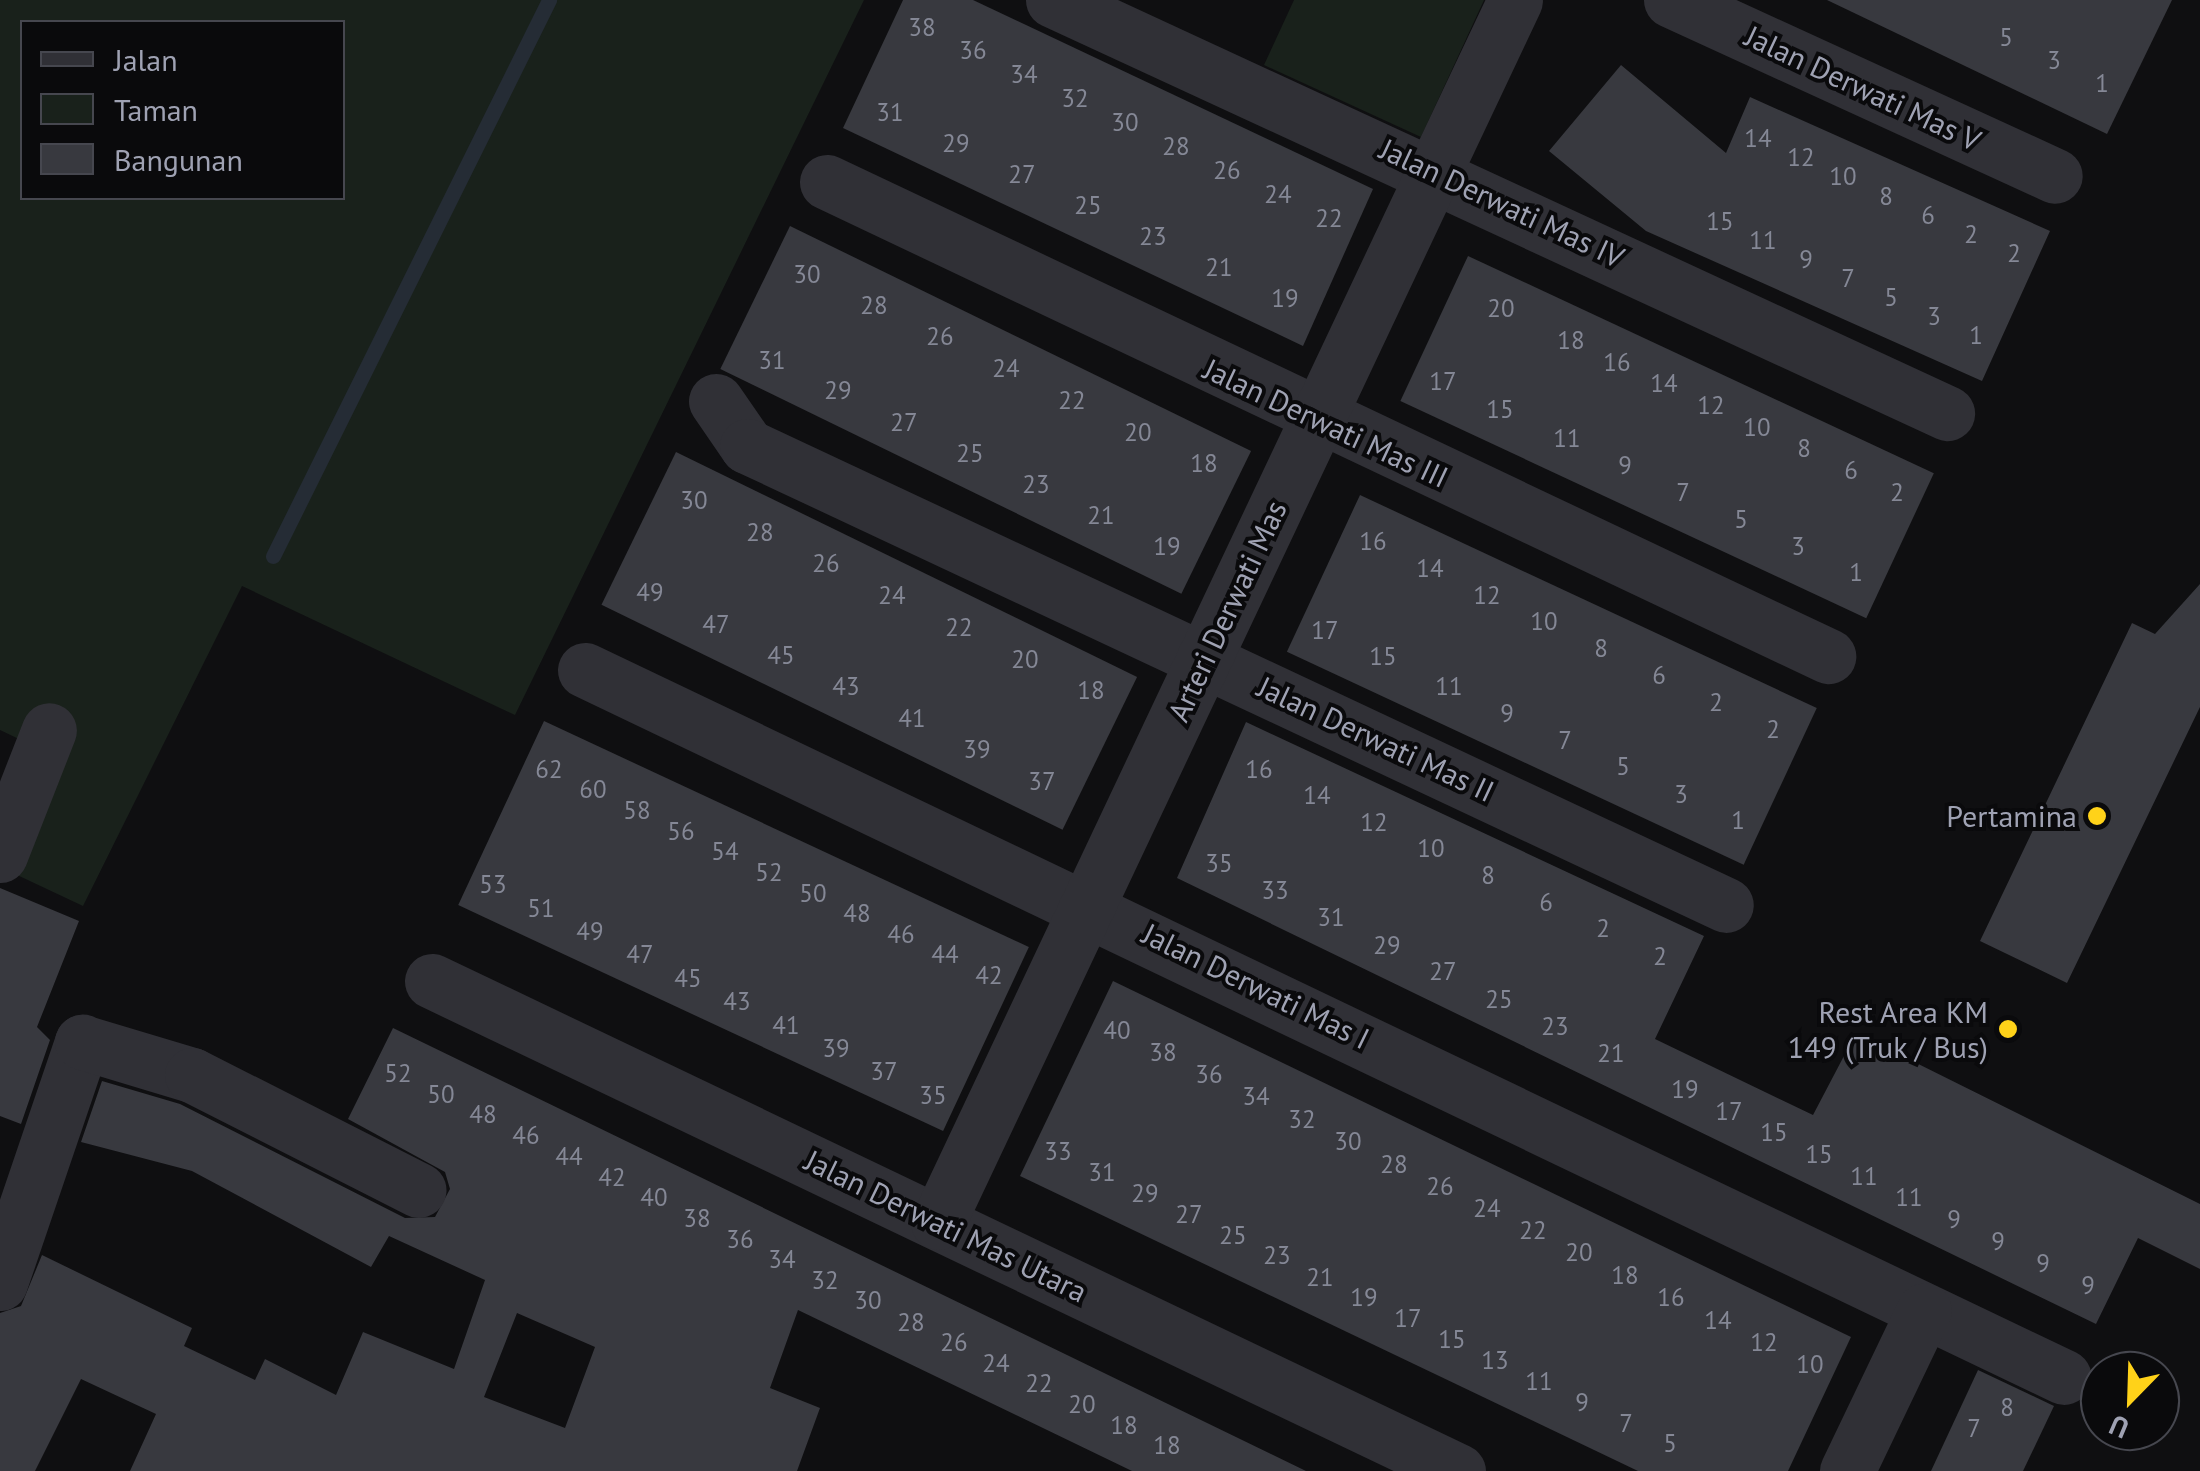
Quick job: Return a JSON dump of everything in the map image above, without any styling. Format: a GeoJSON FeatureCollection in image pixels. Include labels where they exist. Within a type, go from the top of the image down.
{"type":"FeatureCollection","features":[{"type":"Feature","properties":{"kind":"street","name":"Jalan Derwati Mas IV"},"geometry":{"type":"LineString","coordinates":[[1053,0],[1434,171],[1947,413]]}},
{"type":"Feature","properties":{"kind":"street","name":"Arteri Derwati Mas"},"geometry":{"type":"LineString","coordinates":[[938,1222],[1515,0]]}},
{"type":"Feature","properties":{"kind":"street","name":"Jalan Derwati Mas V"},"geometry":{"type":"LineString","coordinates":[[1671,0],[2055,176]]}},
{"type":"Feature","properties":{"kind":"street","name":"Jalan Derwati Mas III"},"geometry":{"type":"LineString","coordinates":[[827,182],[1317,420],[1828,656]]}},
{"type":"Feature","properties":{"kind":"street","name":"Jalan Derwati Mas II"},"geometry":{"type":"LineString","coordinates":[[716,401],[748,446],[1726,905]]}},
{"type":"Feature","properties":{"kind":"street","name":"Jalan Derwati Mas I"},"geometry":{"type":"LineString","coordinates":[[585,670],[1088,905],[2064,1377]]}},
{"type":"Feature","properties":{"kind":"street"},"geometry":{"type":"LineString","coordinates":[[0,855],[50,730]]}},
{"type":"Feature","properties":{"kind":"street","name":"Jalan Derwati Mas Utara"},"geometry":{"type":"LineString","coordinates":[[432,981],[1458,1471]]}},
{"type":"Feature","properties":{"kind":"street"},"geometry":{"type":"LineString","coordinates":[[0,1283],[82,1042],[192,1076],[419,1190]]}},
{"type":"Feature","properties":{"kind":"street"},"geometry":{"type":"LineString","coordinates":[[1846,1471],[1924,1310]]}},
{"type":"Feature","properties":{"kind":"green space"},"geometry":{"type":"Polygon","coordinates":[[[0,0],[864,0],[515,715],[242,586],[83,906],[15,874],[65,761],[0,730],[0,0]]]}},
{"type":"Feature","properties":{"kind":"green space"},"geometry":{"type":"Polygon","coordinates":[[[1294,0],[1484,0],[1421,137],[1264,65],[1294,0]]]}},
{"type":"Feature","properties":{"kind":"building"},"geometry":{"type":"Polygon","coordinates":[[[903,0],[973,0],[1373,189],[1303,346],[843,128],[903,0]]]}},
{"type":"Feature","properties":{"kind":"building"},"geometry":{"type":"Polygon","coordinates":[[[1827,0],[2172,0],[2107,134],[1827,0]]]}},
{"type":"Feature","properties":{"kind":"building"},"geometry":{"type":"Polygon","coordinates":[[[1621,65],[1726,153],[1750,97],[2050,231],[1982,381],[1646,231],[1549,151],[1621,65]]]}},
{"type":"Feature","properties":{"kind":"building"},"geometry":{"type":"Polygon","coordinates":[[[790,226],[1251,451],[1181,594],[720,369],[790,226]]]}},
{"type":"Feature","properties":{"kind":"building"},"geometry":{"type":"Polygon","coordinates":[[[1468,256],[1934,473],[1866,618],[1400,401],[1468,256]]]}},
{"type":"Feature","properties":{"kind":"building"},"geometry":{"type":"Polygon","coordinates":[[[676,452],[1137,677],[1063,830],[601,605],[676,452]]]}},
{"type":"Feature","properties":{"kind":"building"},"geometry":{"type":"Polygon","coordinates":[[[1360,495],[1817,708],[1744,865],[1287,652],[1360,495]]]}},
{"type":"Feature","properties":{"kind":"building"},"geometry":{"type":"Polygon","coordinates":[[[2200,584],[2200,707],[2067,983],[1980,941],[2132,623],[2155,634],[2200,584]]]}},
{"type":"Feature","properties":{"kind":"building"},"geometry":{"type":"Polygon","coordinates":[[[544,721],[1029,947],[943,1131],[458,905],[544,721]]]}},
{"type":"Feature","properties":{"kind":"building"},"geometry":{"type":"Polygon","coordinates":[[[1246,722],[1704,936],[1655,1039],[1813,1115],[1856,1033],[2200,1204],[2200,1269],[2138,1238],[2096,1324],[1177,878],[1246,722]]]}},
{"type":"Feature","properties":{"kind":"building"},"geometry":{"type":"Polygon","coordinates":[[[0,888],[79,921],[37,1027],[50,1040],[21,1124],[0,1116],[0,888]]]}},
{"type":"Feature","properties":{"kind":"building"},"geometry":{"type":"Polygon","coordinates":[[[1113,981],[1851,1337],[1788,1471],[1638,1471],[1020,1176],[1113,981]]]}},
{"type":"Feature","properties":{"kind":"building"},"geometry":{"type":"Polygon","coordinates":[[[393,1028],[1306,1471],[1132,1471],[798,1310],[770,1388],[820,1408],[797,1471],[130,1471],[156,1414],[81,1379],[35,1471],[0,1471],[0,1313],[21,1306],[42,1255],[192,1328],[184,1346],[255,1380],[265,1359],[336,1395],[363,1332],[454,1369],[485,1280],[389,1236],[371,1267],[192,1171],[81,1142],[102,1081],[180,1104],[405,1218],[435,1217],[450,1189],[445,1172],[348,1119],[393,1028]],[[517,1313],[484,1397],[565,1428],[595,1347],[517,1313]]]}},
{"type":"Feature","properties":{"kind":"building"},"geometry":{"type":"Polygon","coordinates":[[[1978,1370],[2054,1406],[2023,1471],[1931,1471],[1978,1370]]]}},
{"type":"Feature","properties":{"kind":"waterway"},"geometry":{"type":"LineString","coordinates":[[273,556],[549,0]]}},
{"type":"Feature","properties":{"kind":"place","name":"Pertamina"},"geometry":{"type":"Point","coordinates":[2097,816]}},
{"type":"Feature","properties":{"kind":"place","name":"Rest Area KM 149 (Truk / Bus)"},"geometry":{"type":"Point","coordinates":[2008,1029]}}]}
